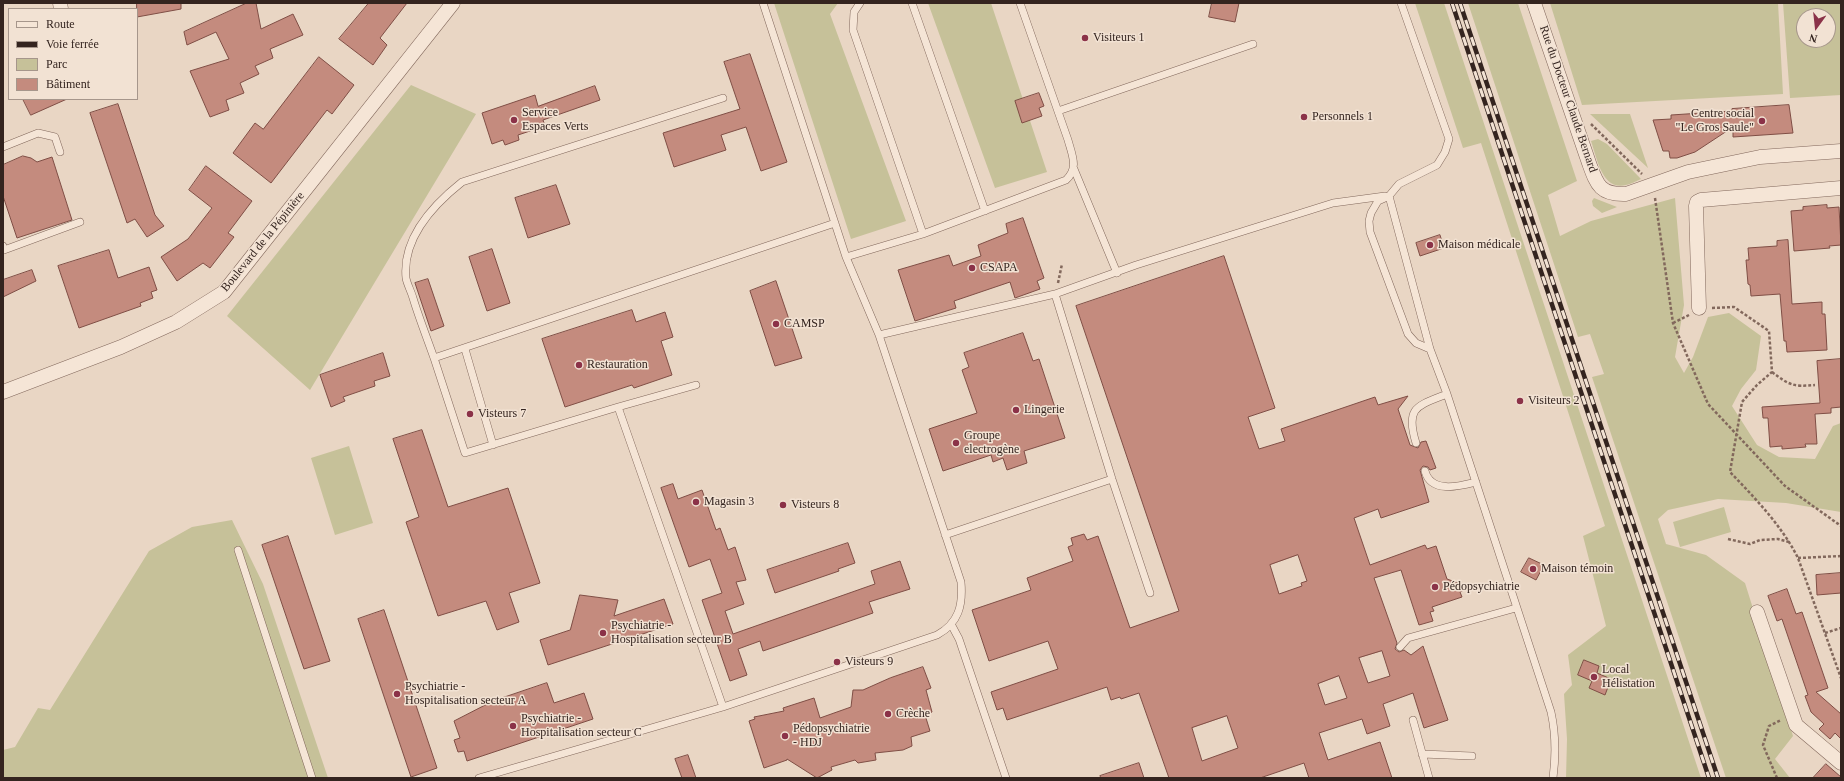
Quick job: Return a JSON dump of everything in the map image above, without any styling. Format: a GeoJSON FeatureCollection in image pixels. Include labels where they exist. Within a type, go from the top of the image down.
{"type":"FeatureCollection","features":[{"type":"Feature","properties":{"kind":"street","name":"Boulevard de la Pépinière"},"geometry":{"type":"LineString","coordinates":[[3,392],[121,347],[176,322],[224,292],[453,3]]}},
{"type":"Feature","properties":{"kind":"street","name":"Rue du Docteur Claude Bernard"},"geometry":{"type":"LineString","coordinates":[[1534,3],[1597,184],[1606,192],[1626,194],[1688,172],[1760,157],[1841,151]]}},
{"type":"Feature","properties":{"kind":"street"},"geometry":{"type":"LineString","coordinates":[[1699,308],[1697,202],[1701,200],[1841,188]]}},
{"type":"Feature","properties":{"kind":"street"},"geometry":{"type":"LineString","coordinates":[[1757,612],[1796,725],[1841,762]]}},
{"type":"Feature","properties":{"kind":"lane"},"geometry":{"type":"LineString","coordinates":[[479,778],[723,707],[937,635],[946,630],[958,615],[962,600],[961,588],[945,535],[878,335],[846,257],[763,3]]}},
{"type":"Feature","properties":{"kind":"lane"},"geometry":{"type":"LineString","coordinates":[[860,3],[854,12],[853,30],[923,234]]}},
{"type":"Feature","properties":{"kind":"lane"},"geometry":{"type":"LineString","coordinates":[[912,3],[985,211]]}},
{"type":"Feature","properties":{"kind":"lane"},"geometry":{"type":"LineString","coordinates":[[1020,3],[1072,154],[1074,169],[1117,272]]}},
{"type":"Feature","properties":{"kind":"lane"},"geometry":{"type":"LineString","coordinates":[[1402,3],[1449,139],[1445,152],[1436,164],[1399,184],[1389,196],[1378,201],[1371,213],[1369,221],[1370,232],[1408,334],[1416,343],[1430,349]]}},
{"type":"Feature","properties":{"kind":"lane"},"geometry":{"type":"LineString","coordinates":[[1058,112],[1253,44]]}},
{"type":"Feature","properties":{"kind":"lane"},"geometry":{"type":"LineString","coordinates":[[696,385],[618,407],[465,454],[434,358],[406,279],[406,259],[413,238],[427,217],[443,197],[462,182],[723,98]]}},
{"type":"Feature","properties":{"kind":"lane"},"geometry":{"type":"LineString","coordinates":[[3,147],[38,134],[55,137],[60,152]]}},
{"type":"Feature","properties":{"kind":"lane"},"geometry":{"type":"LineString","coordinates":[[846,257],[923,234],[1066,180],[1074,169]]}},
{"type":"Feature","properties":{"kind":"lane"},"geometry":{"type":"LineString","coordinates":[[878,335],[1055,294],[1117,272],[1333,203],[1389,196]]}},
{"type":"Feature","properties":{"kind":"lane"},"geometry":{"type":"LineString","coordinates":[[1389,196],[1430,349],[1448,394],[1516,608],[1551,712],[1555,733],[1556,755],[1553,778]]}},
{"type":"Feature","properties":{"kind":"lane"},"geometry":{"type":"LineString","coordinates":[[3,246],[4,250],[80,222]]}},
{"type":"Feature","properties":{"kind":"lane"},"geometry":{"type":"LineString","coordinates":[[434,358],[465,349],[835,223]]}},
{"type":"Feature","properties":{"kind":"lane"},"geometry":{"type":"LineString","coordinates":[[1055,294],[1112,479],[1150,593]]}},
{"type":"Feature","properties":{"kind":"lane"},"geometry":{"type":"LineString","coordinates":[[465,349],[493,445]]}},
{"type":"Feature","properties":{"kind":"lane"},"geometry":{"type":"LineString","coordinates":[[1416,443],[1412,425],[1414,411],[1421,404],[1448,394]]}},
{"type":"Feature","properties":{"kind":"lane"},"geometry":{"type":"LineString","coordinates":[[618,407],[723,707]]}},
{"type":"Feature","properties":{"kind":"lane"},"geometry":{"type":"LineString","coordinates":[[1425,471],[1426,476],[1439,486],[1448,487],[1476,482]]}},
{"type":"Feature","properties":{"kind":"lane"},"geometry":{"type":"LineString","coordinates":[[945,535],[1112,479]]}},
{"type":"Feature","properties":{"kind":"lane"},"geometry":{"type":"LineString","coordinates":[[238,550],[312,778]]}},
{"type":"Feature","properties":{"kind":"lane"},"geometry":{"type":"LineString","coordinates":[[1400,647],[1408,638],[1516,608]]}},
{"type":"Feature","properties":{"kind":"lane"},"geometry":{"type":"LineString","coordinates":[[951,624],[959,639],[1006,778]]}},
{"type":"Feature","properties":{"kind":"lane"},"geometry":{"type":"LineString","coordinates":[[1413,720],[1429,778]]}},
{"type":"Feature","properties":{"kind":"lane"},"geometry":{"type":"LineString","coordinates":[[1422,754],[1472,756]]}},
{"type":"Feature","properties":{"kind":"path"},"geometry":{"type":"LineString","coordinates":[[1571,112],[1584,117],[1653,185],[1674,324],[1708,404],[1785,486],[1841,526]]}},
{"type":"Feature","properties":{"kind":"path"},"geometry":{"type":"LineString","coordinates":[[1055,294],[1062,264]]}},
{"type":"Feature","properties":{"kind":"path"},"geometry":{"type":"LineString","coordinates":[[1699,308],[1734,307],[1768,331],[1772,372],[1786,382],[1798,387],[1815,385]]}},
{"type":"Feature","properties":{"kind":"path"},"geometry":{"type":"LineString","coordinates":[[1772,372],[1757,385],[1742,402],[1730,472],[1790,542],[1798,558],[1841,678]]}},
{"type":"Feature","properties":{"kind":"path"},"geometry":{"type":"LineString","coordinates":[[1728,539],[1750,544],[1760,540],[1790,542]]}},
{"type":"Feature","properties":{"kind":"path"},"geometry":{"type":"LineString","coordinates":[[1798,558],[1841,556]]}},
{"type":"Feature","properties":{"kind":"path"},"geometry":{"type":"LineString","coordinates":[[1825,633],[1841,628]]}},
{"type":"Feature","properties":{"kind":"path"},"geometry":{"type":"LineString","coordinates":[[1778,778],[1763,746],[1769,726],[1792,714]]}},
{"type":"Feature","properties":{"kind":"green space"},"geometry":{"type":"Polygon","coordinates":[[[774,3],[838,3],[830,14],[906,221],[851,239],[774,3]]]}},
{"type":"Feature","properties":{"kind":"green space"},"geometry":{"type":"Polygon","coordinates":[[[928,3],[991,3],[1047,172],[995,188],[928,3]]]}},
{"type":"Feature","properties":{"kind":"green space"},"geometry":{"type":"Polygon","coordinates":[[[1415,3],[1444,3],[1701,778],[1566,778],[1567,739],[1564,694],[1572,685],[1568,655],[1606,626],[1583,536],[1605,526],[1481,143],[1463,148],[1415,3]]]}},
{"type":"Feature","properties":{"kind":"green space"},"geometry":{"type":"Polygon","coordinates":[[[1468,3],[1518,3],[1577,181],[1548,195],[1560,236],[1591,221],[1675,198],[1684,305],[1675,357],[1684,373],[1693,357],[1708,317],[1729,313],[1761,336],[1756,370],[1741,389],[1732,406],[1757,445],[1779,457],[1815,459],[1833,426],[1841,423],[1841,512],[1786,503],[1718,499],[1668,510],[1658,519],[1666,544],[1706,555],[1745,583],[1793,736],[1775,759],[1790,778],[1726,778],[1592,377],[1604,374],[1590,334],[1578,337],[1468,3]]]}},
{"type":"Feature","properties":{"kind":"green space"},"geometry":{"type":"Polygon","coordinates":[[[1550,3],[1778,3],[1783,94],[1582,105],[1550,3]]]}},
{"type":"Feature","properties":{"kind":"green space"},"geometry":{"type":"Polygon","coordinates":[[[1783,3],[1841,3],[1841,95],[1790,98],[1783,3]]]}},
{"type":"Feature","properties":{"kind":"green space"},"geometry":{"type":"Polygon","coordinates":[[[411,85],[476,114],[310,390],[227,316],[411,85]]]}},
{"type":"Feature","properties":{"kind":"green space"},"geometry":{"type":"Polygon","coordinates":[[[1590,114],[1630,114],[1648,168],[1590,114]]]}},
{"type":"Feature","properties":{"kind":"green space"},"geometry":{"type":"Polygon","coordinates":[[[1598,139],[1607,144],[1641,179],[1628,185],[1618,186],[1611,183],[1606,178],[1598,164],[1591,141],[1598,139]]]}},
{"type":"Feature","properties":{"kind":"green space"},"geometry":{"type":"Polygon","coordinates":[[[1594,198],[1617,207],[1602,213],[1593,206],[1592,201],[1594,198]]]}},
{"type":"Feature","properties":{"kind":"green space"},"geometry":{"type":"Polygon","coordinates":[[[349,446],[373,523],[335,535],[311,458],[349,446]]]}},
{"type":"Feature","properties":{"kind":"green space"},"geometry":{"type":"Polygon","coordinates":[[[1724,507],[1731,532],[1680,547],[1673,522],[1724,507]]]}},
{"type":"Feature","properties":{"kind":"green space"},"geometry":{"type":"Polygon","coordinates":[[[232,520],[263,584],[328,778],[3,778],[3,750],[15,747],[38,708],[50,710],[149,551],[192,527],[232,520]]]}},
{"type":"Feature","properties":{"kind":"building"},"geometry":{"type":"Polygon","coordinates":[[[137,3],[181,3],[181,9],[138,17],[137,3]]]}},
{"type":"Feature","properties":{"kind":"building"},"geometry":{"type":"Polygon","coordinates":[[[247,3],[256,3],[261,29],[293,14],[303,35],[270,49],[273,58],[255,66],[259,74],[240,83],[244,93],[226,100],[229,110],[210,117],[190,71],[229,59],[216,32],[187,45],[184,32],[247,3]]]}},
{"type":"Feature","properties":{"kind":"building"},"geometry":{"type":"Polygon","coordinates":[[[369,3],[407,3],[380,38],[387,45],[373,65],[339,39],[369,3]]]}},
{"type":"Feature","properties":{"kind":"building"},"geometry":{"type":"Polygon","coordinates":[[[1212,3],[1239,3],[1235,22],[1209,17],[1212,3]]]}},
{"type":"Feature","properties":{"kind":"building"},"geometry":{"type":"Polygon","coordinates":[[[750,54],[787,162],[761,171],[746,127],[721,135],[726,150],[674,167],[663,133],[740,109],[724,62],[750,54]]]}},
{"type":"Feature","properties":{"kind":"building"},"geometry":{"type":"Polygon","coordinates":[[[319,57],[354,85],[332,114],[327,110],[271,183],[233,153],[255,123],[263,129],[319,57]]]}},
{"type":"Feature","properties":{"kind":"building","name":"Service Espaces Verts"},"geometry":{"type":"Polygon","coordinates":[[[595,86],[600,100],[543,120],[545,126],[518,135],[519,140],[505,145],[503,140],[492,144],[482,113],[535,95],[538,106],[595,86]]]}},
{"type":"Feature","properties":{"kind":"building"},"geometry":{"type":"Polygon","coordinates":[[[1039,93],[1044,106],[1039,108],[1042,116],[1022,123],[1015,101],[1039,93]]]}},
{"type":"Feature","properties":{"kind":"building"},"geometry":{"type":"Polygon","coordinates":[[[24,100],[65,100],[31,115],[24,100]]]}},
{"type":"Feature","properties":{"kind":"building"},"geometry":{"type":"Polygon","coordinates":[[[118,104],[155,215],[164,226],[147,237],[135,219],[127,223],[90,113],[118,104]]]}},
{"type":"Feature","properties":{"kind":"building"},"geometry":{"type":"Polygon","coordinates":[[[1789,105],[1793,133],[1733,137],[1733,127],[1695,152],[1677,158],[1670,158],[1669,151],[1663,151],[1653,120],[1671,119],[1671,115],[1789,105]]]}},
{"type":"Feature","properties":{"kind":"building"},"geometry":{"type":"Polygon","coordinates":[[[23,156],[31,158],[37,162],[52,157],[72,220],[17,238],[3,196],[3,165],[23,156]]]}},
{"type":"Feature","properties":{"kind":"building"},"geometry":{"type":"Polygon","coordinates":[[[206,166],[252,201],[228,233],[234,237],[210,268],[203,263],[177,281],[161,257],[188,239],[212,208],[189,190],[206,166]]]}},
{"type":"Feature","properties":{"kind":"building"},"geometry":{"type":"Polygon","coordinates":[[[556,185],[570,224],[528,238],[515,198],[556,185]]]}},
{"type":"Feature","properties":{"kind":"building"},"geometry":{"type":"Polygon","coordinates":[[[1827,205],[1827,208],[1839,207],[1841,245],[1829,246],[1830,248],[1794,251],[1791,211],[1803,210],[1803,207],[1827,205]]]}},
{"type":"Feature","properties":{"kind":"building","name":"CSAPA"},"geometry":{"type":"Polygon","coordinates":[[[1023,218],[1044,278],[1037,281],[1040,289],[1015,298],[1010,282],[954,301],[956,308],[915,321],[898,270],[949,255],[953,266],[981,256],[978,245],[1008,233],[1006,224],[1023,218]]]}},
{"type":"Feature","properties":{"kind":"building","name":"Maison médicale"},"geometry":{"type":"Polygon","coordinates":[[[1440,235],[1444,248],[1420,256],[1416,243],[1440,235]]]}},
{"type":"Feature","properties":{"kind":"building"},"geometry":{"type":"Polygon","coordinates":[[[1788,240],[1792,304],[1822,302],[1822,314],[1825,314],[1827,350],[1787,352],[1786,341],[1784,341],[1780,294],[1751,296],[1750,285],[1748,284],[1746,260],[1749,260],[1748,248],[1777,246],[1777,241],[1788,240]]]}},
{"type":"Feature","properties":{"kind":"building"},"geometry":{"type":"Polygon","coordinates":[[[492,249],[510,303],[487,311],[469,257],[492,249]]]}},
{"type":"Feature","properties":{"kind":"building"},"geometry":{"type":"Polygon","coordinates":[[[109,250],[118,278],[149,267],[157,290],[151,292],[153,298],[140,303],[141,306],[79,328],[58,266],[109,250]]]}},
{"type":"Feature","properties":{"kind":"building"},"geometry":{"type":"Polygon","coordinates":[[[1224,256],[1275,408],[1248,417],[1259,449],[1285,441],[1281,429],[1375,397],[1378,405],[1408,396],[1398,409],[1410,445],[1418,448],[1421,442],[1426,441],[1436,468],[1430,470],[1428,467],[1423,466],[1420,470],[1429,502],[1381,518],[1378,509],[1354,518],[1370,565],[1425,545],[1427,549],[1436,546],[1447,579],[1469,587],[1460,592],[1462,597],[1432,607],[1434,611],[1430,612],[1433,621],[1419,625],[1401,570],[1374,578],[1397,643],[1395,649],[1399,652],[1404,650],[1411,655],[1423,646],[1448,720],[1424,728],[1413,693],[1383,704],[1390,726],[1367,734],[1362,719],[1319,733],[1328,760],[1380,742],[1392,778],[1309,778],[1304,763],[1260,778],[1169,778],[1139,693],[1121,699],[1120,697],[1111,700],[1107,687],[1007,720],[1003,708],[997,710],[991,692],[1058,669],[1048,641],[989,661],[972,610],[1031,590],[1027,578],[1073,561],[1068,547],[1073,545],[1071,538],[1084,534],[1087,540],[1098,536],[1130,628],[1179,611],[1076,306],[1224,256]],[[1298,555],[1270,565],[1279,594],[1302,586],[1301,583],[1307,581],[1298,555]],[[1382,651],[1359,658],[1368,683],[1390,676],[1382,651]],[[1339,676],[1318,684],[1325,705],[1347,698],[1339,676]],[[1227,716],[1192,728],[1202,761],[1238,748],[1227,716]]]}},
{"type":"Feature","properties":{"kind":"building"},"geometry":{"type":"Polygon","coordinates":[[[32,270],[36,281],[3,297],[3,280],[32,270]]]}},
{"type":"Feature","properties":{"kind":"building"},"geometry":{"type":"Polygon","coordinates":[[[428,279],[444,326],[431,331],[415,283],[428,279]]]}},
{"type":"Feature","properties":{"kind":"building","name":"CAMSP"},"geometry":{"type":"Polygon","coordinates":[[[776,281],[802,358],[775,366],[750,291],[776,281]]]}},
{"type":"Feature","properties":{"kind":"building"},"geometry":{"type":"Polygon","coordinates":[[[632,310],[636,322],[665,312],[673,337],[661,341],[672,375],[634,388],[632,385],[565,407],[542,339],[632,310]]]}},
{"type":"Feature","properties":{"kind":"building","name":"Lingerie"},"geometry":{"type":"Polygon","coordinates":[[[1023,333],[1033,361],[1039,359],[1065,438],[1024,451],[1027,463],[1007,470],[1003,458],[993,462],[991,455],[943,471],[929,429],[977,413],[962,370],[969,367],[964,353],[1023,333]]]}},
{"type":"Feature","properties":{"kind":"building"},"geometry":{"type":"Polygon","coordinates":[[[383,353],[390,376],[374,381],[375,386],[343,397],[345,401],[331,407],[320,375],[383,353]]]}},
{"type":"Feature","properties":{"kind":"building"},"geometry":{"type":"Polygon","coordinates":[[[1841,359],[1841,407],[1831,408],[1831,413],[1815,414],[1817,444],[1805,444],[1806,447],[1782,449],[1782,446],[1770,447],[1768,418],[1763,418],[1762,407],[1820,403],[1817,361],[1841,359]]]}},
{"type":"Feature","properties":{"kind":"building"},"geometry":{"type":"Polygon","coordinates":[[[422,430],[448,507],[508,488],[540,583],[509,593],[519,622],[497,630],[486,601],[438,616],[406,522],[419,517],[393,439],[422,430]]]}},
{"type":"Feature","properties":{"kind":"building"},"geometry":{"type":"Polygon","coordinates":[[[673,484],[678,499],[702,490],[716,530],[720,528],[728,550],[735,547],[746,580],[736,582],[744,604],[725,611],[733,634],[875,584],[871,571],[900,561],[910,589],[869,602],[873,613],[763,651],[760,641],[738,649],[747,675],[730,681],[702,600],[722,593],[710,559],[689,567],[661,488],[673,484]]]}},
{"type":"Feature","properties":{"kind":"building"},"geometry":{"type":"Polygon","coordinates":[[[288,536],[330,661],[304,669],[262,545],[288,536]]]}},
{"type":"Feature","properties":{"kind":"building"},"geometry":{"type":"Polygon","coordinates":[[[848,543],[855,563],[838,569],[839,571],[775,593],[767,570],[848,543]]]}},
{"type":"Feature","properties":{"kind":"building","name":"Maison témoin"},"geometry":{"type":"Polygon","coordinates":[[[1529,558],[1544,565],[1536,580],[1521,572],[1529,558]]]}},
{"type":"Feature","properties":{"kind":"building"},"geometry":{"type":"Polygon","coordinates":[[[1841,573],[1841,593],[1817,595],[1816,575],[1841,573]]]}},
{"type":"Feature","properties":{"kind":"building"},"geometry":{"type":"Polygon","coordinates":[[[1787,589],[1796,614],[1802,612],[1828,688],[1816,692],[1841,714],[1841,739],[1835,733],[1830,739],[1819,729],[1824,724],[1811,712],[1805,696],[1808,695],[1782,619],[1777,621],[1768,596],[1787,589]]]}},
{"type":"Feature","properties":{"kind":"building","name":"Psychiatrie - Hospitalisation secteur B"},"geometry":{"type":"Polygon","coordinates":[[[580,595],[618,600],[614,616],[664,599],[673,624],[548,665],[540,640],[570,630],[580,595]]]}},
{"type":"Feature","properties":{"kind":"building","name":"Psychiatrie - Hospitalisation secteur A"},"geometry":{"type":"Polygon","coordinates":[[[384,610],[437,768],[411,777],[358,619],[384,610]]]}},
{"type":"Feature","properties":{"kind":"building","name":"Local Hélistation"},"geometry":{"type":"Polygon","coordinates":[[[1584,660],[1599,666],[1597,673],[1611,679],[1605,695],[1589,688],[1592,681],[1578,675],[1584,660]]]}},
{"type":"Feature","properties":{"kind":"building"},"geometry":{"type":"Polygon","coordinates":[[[923,667],[931,688],[926,690],[932,712],[925,715],[930,731],[911,737],[912,746],[903,750],[875,753],[876,760],[858,763],[855,760],[831,767],[832,770],[817,778],[787,759],[764,768],[749,721],[755,719],[754,717],[784,711],[783,708],[814,698],[820,718],[851,707],[853,690],[863,690],[890,678],[923,667]]]}},
{"type":"Feature","properties":{"kind":"building","name":"Psychiatrie - Hospitalisation secteur C"},"geometry":{"type":"Polygon","coordinates":[[[547,683],[554,703],[584,693],[593,719],[467,761],[464,751],[458,752],[454,740],[460,738],[454,721],[493,701],[547,683]]]}},
{"type":"Feature","properties":{"kind":"building"},"geometry":{"type":"Polygon","coordinates":[[[688,755],[696,778],[682,778],[675,759],[688,755]]]}},
{"type":"Feature","properties":{"kind":"building"},"geometry":{"type":"Polygon","coordinates":[[[1139,763],[1144,778],[1101,778],[1100,776],[1139,763]]]}},
{"type":"Feature","properties":{"kind":"building"},"geometry":{"type":"Polygon","coordinates":[[[1826,764],[1841,777],[1841,778],[1813,778],[1826,764]]]}},
{"type":"Feature","properties":{"kind":"railway"},"geometry":{"type":"LineString","coordinates":[[1452,3],[1709,778]]}},
{"type":"Feature","properties":{"kind":"railway"},"geometry":{"type":"LineString","coordinates":[[1460,3],[1718,778]]}},
{"type":"Feature","properties":{"kind":"place","name":"Visiteurs 1"},"geometry":{"type":"Point","coordinates":[1085,38]}},
{"type":"Feature","properties":{"kind":"place","name":"Personnels 1"},"geometry":{"type":"Point","coordinates":[1304,117]}},
{"type":"Feature","properties":{"kind":"place","name":"Service Espaces Verts"},"geometry":{"type":"Point","coordinates":[514,120]}},
{"type":"Feature","properties":{"kind":"place","name":"Centre social \"Le Gros Saule\""},"geometry":{"type":"Point","coordinates":[1762,121]}},
{"type":"Feature","properties":{"kind":"place","name":"Maison médicale"},"geometry":{"type":"Point","coordinates":[1430,245]}},
{"type":"Feature","properties":{"kind":"place","name":"CSAPA"},"geometry":{"type":"Point","coordinates":[972,268]}},
{"type":"Feature","properties":{"kind":"place","name":"CAMSP"},"geometry":{"type":"Point","coordinates":[776,324]}},
{"type":"Feature","properties":{"kind":"place","name":"Restauration"},"geometry":{"type":"Point","coordinates":[579,365]}},
{"type":"Feature","properties":{"kind":"place","name":"Visiteurs 2"},"geometry":{"type":"Point","coordinates":[1520,401]}},
{"type":"Feature","properties":{"kind":"place","name":"Lingerie"},"geometry":{"type":"Point","coordinates":[1016,410]}},
{"type":"Feature","properties":{"kind":"place","name":"Visteurs 7"},"geometry":{"type":"Point","coordinates":[470,414]}},
{"type":"Feature","properties":{"kind":"place","name":"Groupe electrogène"},"geometry":{"type":"Point","coordinates":[956,443]}},
{"type":"Feature","properties":{"kind":"place","name":"Magasin 3"},"geometry":{"type":"Point","coordinates":[696,502]}},
{"type":"Feature","properties":{"kind":"place","name":"Visteurs 8"},"geometry":{"type":"Point","coordinates":[783,505]}},
{"type":"Feature","properties":{"kind":"place","name":"Maison témoin"},"geometry":{"type":"Point","coordinates":[1533,569]}},
{"type":"Feature","properties":{"kind":"place","name":"Pédopsychiatrie"},"geometry":{"type":"Point","coordinates":[1435,587]}},
{"type":"Feature","properties":{"kind":"place","name":"Psychiatrie - Hospitalisation secteur B"},"geometry":{"type":"Point","coordinates":[603,633]}},
{"type":"Feature","properties":{"kind":"place","name":"Visteurs 9"},"geometry":{"type":"Point","coordinates":[837,662]}},
{"type":"Feature","properties":{"kind":"place","name":"Local Hélistation"},"geometry":{"type":"Point","coordinates":[1594,677]}},
{"type":"Feature","properties":{"kind":"place","name":"Psychiatrie - Hospitalisation secteur A"},"geometry":{"type":"Point","coordinates":[397,694]}},
{"type":"Feature","properties":{"kind":"place","name":"Crèche"},"geometry":{"type":"Point","coordinates":[888,714]}},
{"type":"Feature","properties":{"kind":"place","name":"Psychiatrie - Hospitalisation secteur C"},"geometry":{"type":"Point","coordinates":[513,726]}},
{"type":"Feature","properties":{"kind":"place","name":"Pédopsychiatrie - HDJ"},"geometry":{"type":"Point","coordinates":[785,736]}}]}
